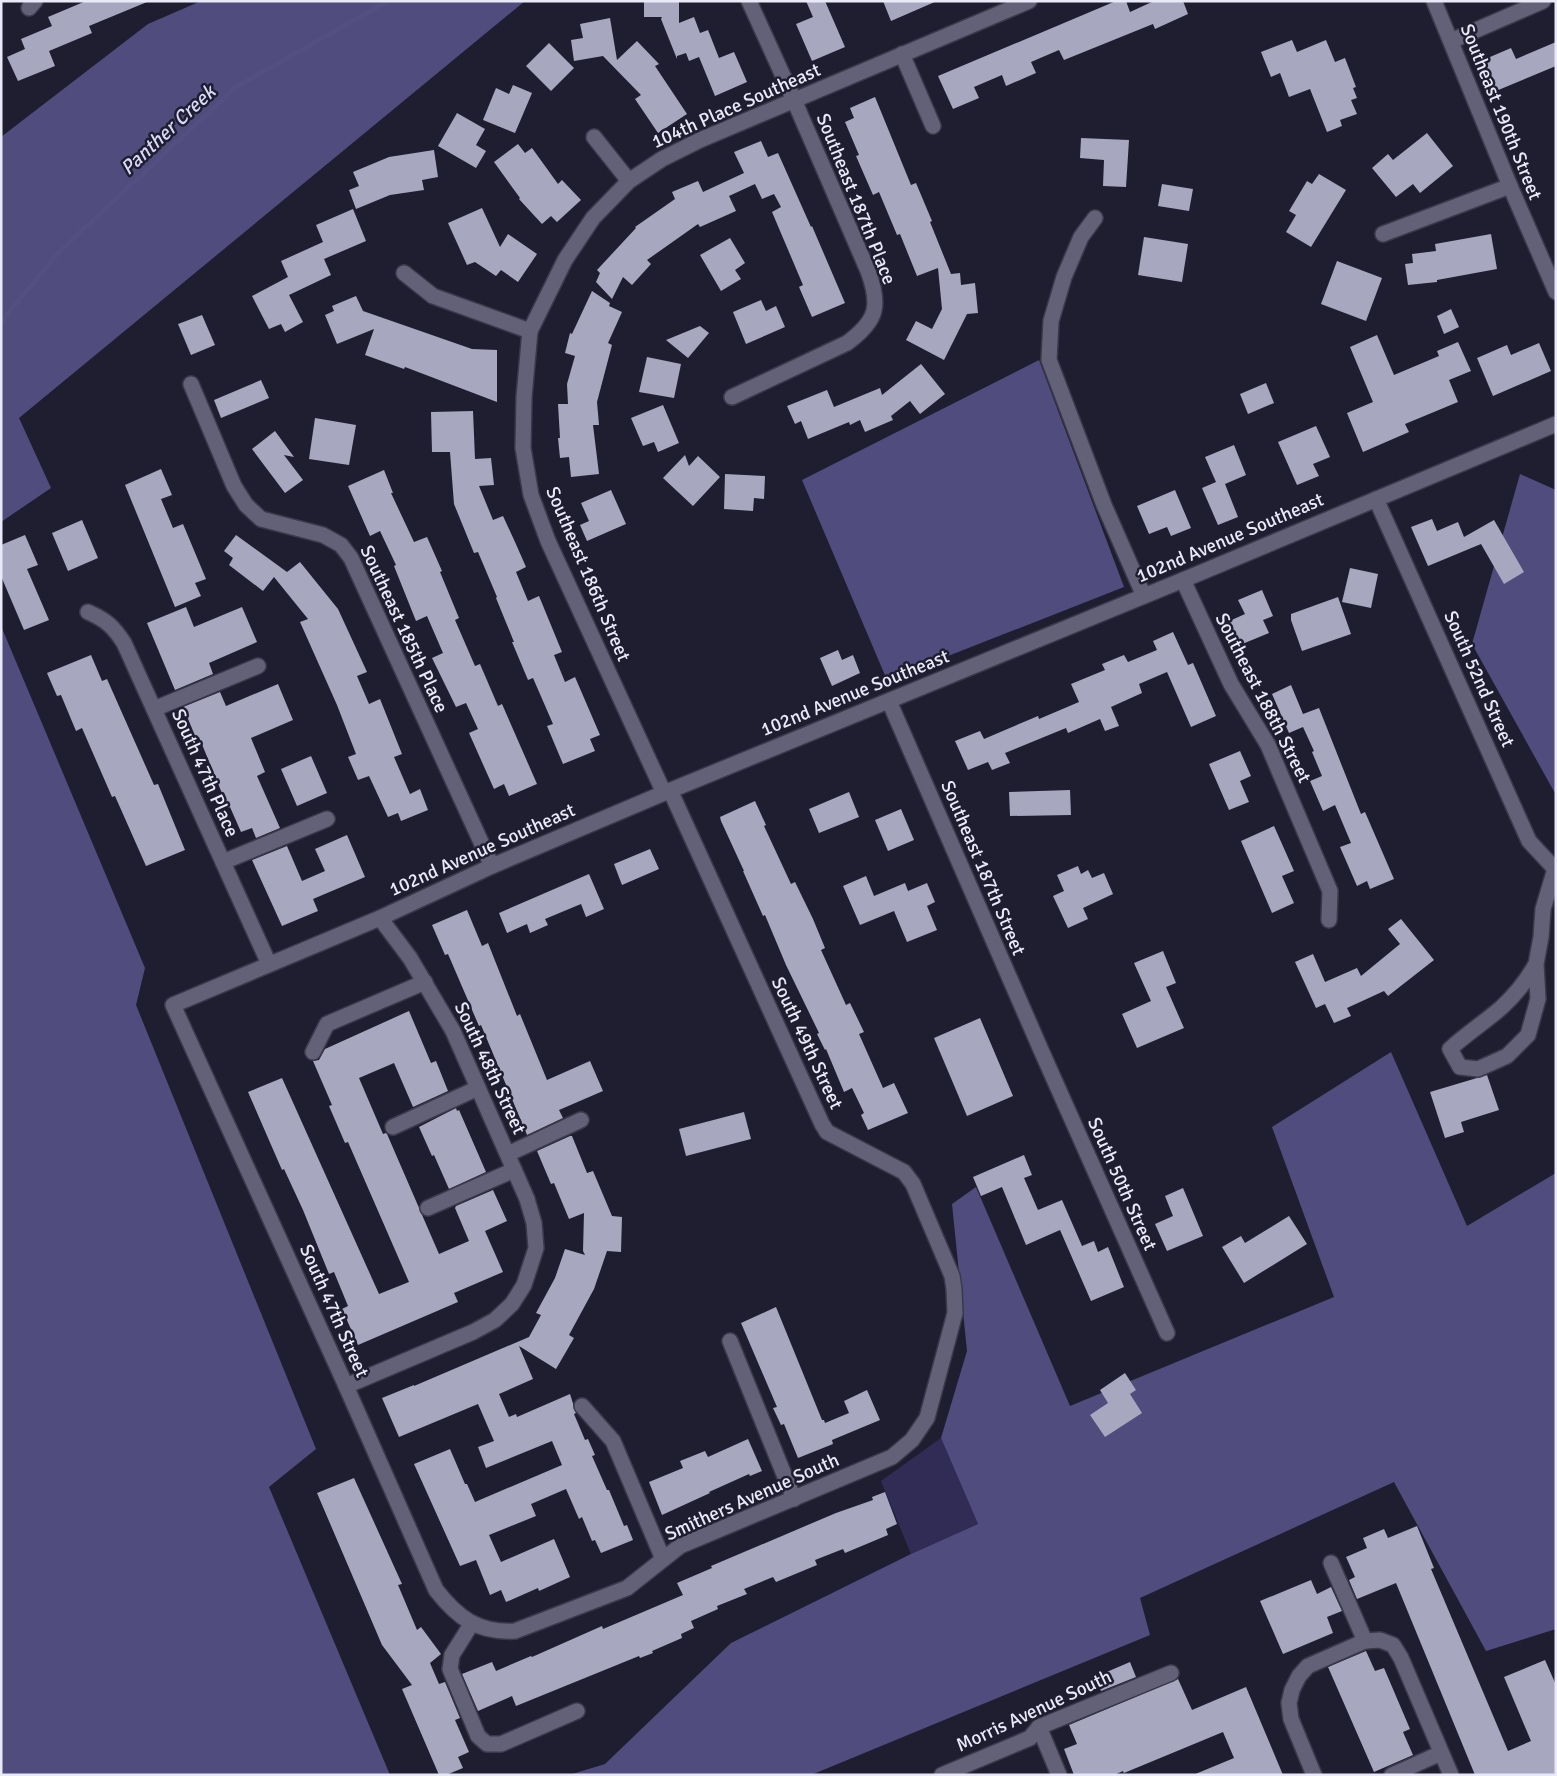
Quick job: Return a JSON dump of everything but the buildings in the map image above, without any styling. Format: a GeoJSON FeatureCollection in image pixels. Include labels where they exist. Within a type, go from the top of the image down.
{"type":"FeatureCollection","features":[{"type":"Feature","properties":{"kind":"street","name":"Southeast 187th Place"},"geometry":{"type":"LineString","coordinates":[[732,397],[847,343],[861,333],[871,320],[876,308],[875,289],[868,271],[749,1]]}},
{"type":"Feature","properties":{"kind":"street","name":"104th Place Southeast"},"geometry":{"type":"LineString","coordinates":[[530,331],[564,260],[593,218],[629,181],[662,159],[700,140],[1029,1]]}},
{"type":"Feature","properties":{"kind":"street","name":"Southeast 190th Street"},"geometry":{"type":"LineString","coordinates":[[1434,1],[1556,292]]}},
{"type":"Feature","properties":{"kind":"street"},"geometry":{"type":"LineString","coordinates":[[1451,41],[1543,1]]}},
{"type":"Feature","properties":{"kind":"street"},"geometry":{"type":"LineString","coordinates":[[902,54],[933,126]]}},
{"type":"Feature","properties":{"kind":"street"},"geometry":{"type":"LineString","coordinates":[[594,137],[629,181]]}},
{"type":"Feature","properties":{"kind":"street"},"geometry":{"type":"LineString","coordinates":[[1383,234],[1510,186]]}},
{"type":"Feature","properties":{"kind":"street"},"geometry":{"type":"LineString","coordinates":[[1095,218],[1081,236],[1064,278],[1051,321],[1048,360],[1104,506],[1144,596]]}},
{"type":"Feature","properties":{"kind":"street"},"geometry":{"type":"LineString","coordinates":[[404,273],[434,296],[530,331]]}},
{"type":"Feature","properties":{"kind":"street","name":"Southeast 186th Street"},"geometry":{"type":"LineString","coordinates":[[530,331],[524,397],[523,448],[531,495],[548,541],[667,791]]}},
{"type":"Feature","properties":{"kind":"street","name":"Southeast 185th Place"},"geometry":{"type":"LineString","coordinates":[[191,384],[234,486],[246,505],[261,519],[323,535],[340,545],[350,558],[492,866]]}},
{"type":"Feature","properties":{"kind":"street","name":"102nd Avenue Southeast"},"geometry":{"type":"LineString","coordinates":[[173,1005],[380,918],[492,866],[667,791],[1184,580],[1556,424]]}},
{"type":"Feature","properties":{"kind":"street","name":"South 52nd Street"},"geometry":{"type":"LineString","coordinates":[[1376,499],[1529,841],[1555,869]]}},
{"type":"Feature","properties":{"kind":"street","name":"Southeast 188th Street"},"geometry":{"type":"LineString","coordinates":[[1184,580],[1231,684],[1268,745],[1276,763],[1330,891],[1329,920]]}},
{"type":"Feature","properties":{"kind":"street","name":"South 47th Place"},"geometry":{"type":"LineString","coordinates":[[88,612],[103,619],[114,628],[124,643],[269,964]]}},
{"type":"Feature","properties":{"kind":"street"},"geometry":{"type":"LineString","coordinates":[[154,709],[258,666]]}},
{"type":"Feature","properties":{"kind":"street","name":"Southeast 187th Street"},"geometry":{"type":"LineString","coordinates":[[889,700],[1041,1050]]}},
{"type":"Feature","properties":{"kind":"street","name":"South 49th Street"},"geometry":{"type":"LineString","coordinates":[[667,791],[822,1124],[827,1132],[904,1172],[913,1184],[952,1276],[955,1313],[927,1418]]}},
{"type":"Feature","properties":{"kind":"street"},"geometry":{"type":"LineString","coordinates":[[223,862],[327,819]]}},
{"type":"Feature","properties":{"kind":"street"},"geometry":{"type":"LineString","coordinates":[[1536,964],[1525,983],[1501,1008],[1461,1038],[1450,1050],[1460,1067],[1478,1069],[1507,1056],[1528,1035],[1538,999],[1536,964],[1543,910],[1555,869]]}},
{"type":"Feature","properties":{"kind":"street","name":"South 48th Street"},"geometry":{"type":"LineString","coordinates":[[346,1386],[473,1332],[495,1320],[512,1304],[524,1285],[536,1248],[534,1223],[527,1199],[454,1031],[410,958],[380,918]]}},
{"type":"Feature","properties":{"kind":"street"},"geometry":{"type":"LineString","coordinates":[[312,1052],[327,1024],[425,982]]}},
{"type":"Feature","properties":{"kind":"street","name":"South 47th Street"},"geometry":{"type":"LineString","coordinates":[[173,1005],[346,1386],[436,1590],[449,1607],[461,1618],[472,1623]]}},
{"type":"Feature","properties":{"kind":"street","name":"South 50th Street"},"geometry":{"type":"LineString","coordinates":[[1041,1050],[1167,1333]]}},
{"type":"Feature","properties":{"kind":"street"},"geometry":{"type":"LineString","coordinates":[[393,1127],[478,1088]]}},
{"type":"Feature","properties":{"kind":"street"},"geometry":{"type":"LineString","coordinates":[[508,1154],[581,1120]]}},
{"type":"Feature","properties":{"kind":"street"},"geometry":{"type":"LineString","coordinates":[[428,1208],[514,1170]]}},
{"type":"Feature","properties":{"kind":"street"},"geometry":{"type":"LineString","coordinates":[[730,1341],[794,1499]]}},
{"type":"Feature","properties":{"kind":"street"},"geometry":{"type":"LineString","coordinates":[[582,1406],[613,1441],[663,1559]]}},
{"type":"Feature","properties":{"kind":"street","name":"Smithers Avenue South"},"geometry":{"type":"LineString","coordinates":[[472,1623],[498,1632],[515,1631],[627,1588],[680,1546],[892,1457],[912,1440],[927,1418]]}},
{"type":"Feature","properties":{"kind":"street"},"geometry":{"type":"LineString","coordinates":[[1331,1562],[1373,1640]]}},
{"type":"Feature","properties":{"kind":"street"},"geometry":{"type":"LineString","coordinates":[[472,1623],[452,1656],[450,1669],[478,1736],[487,1744],[500,1744],[577,1711]]}},
{"type":"Feature","properties":{"kind":"street"},"geometry":{"type":"LineString","coordinates":[[1314,1775],[1291,1719],[1289,1703],[1292,1690],[1299,1676],[1308,1666],[1373,1640],[1393,1645],[1401,1658],[1451,1775]]}},
{"type":"Feature","properties":{"kind":"street","name":"Morris Avenue South"},"geometry":{"type":"LineString","coordinates":[[942,1775],[1030,1738],[1039,1727],[1170,1673]]}},
{"type":"Feature","properties":{"kind":"street"},"geometry":{"type":"LineString","coordinates":[[1039,1727],[1059,1775]]}},
{"type":"Feature","properties":{"kind":"street"},"geometry":{"type":"LineString","coordinates":[[1392,1775],[1441,1753]]}},
{"type":"Feature","properties":{"kind":"shaded area"},"geometry":{"type":"Polygon","coordinates":[[[201,1],[525,1],[19,418],[51,488],[1,522],[1,137],[148,24],[201,1]]]}},
{"type":"Feature","properties":{"kind":"shaded area"},"geometry":{"type":"Polygon","coordinates":[[[1039,360],[1124,587],[887,680],[802,480],[1039,360]]]}},
{"type":"Feature","properties":{"kind":"shaded area"},"geometry":{"type":"Polygon","coordinates":[[[1520,474],[1556,490],[1556,795],[1472,644],[1520,474]]]}},
{"type":"Feature","properties":{"kind":"shaded area"},"geometry":{"type":"Polygon","coordinates":[[[1,626],[145,968],[136,1005],[316,1449],[269,1487],[390,1775],[1,1775],[1,626]]]}},
{"type":"Feature","properties":{"kind":"shaded area"},"geometry":{"type":"Polygon","coordinates":[[[1391,1052],[1467,1226],[1556,1173],[1556,1629],[1486,1651],[1394,1482],[1140,1598],[1150,1635],[811,1775],[569,1775],[605,1764],[731,1643],[911,1554],[978,1524],[941,1438],[967,1351],[952,1204],[976,1187],[1070,1406],[1334,1297],[1272,1127],[1391,1052]]]}},
{"type":"Feature","properties":{"kind":"shaded area"},"geometry":{"type":"Polygon","coordinates":[[[941,1438],[978,1524],[911,1554],[881,1481],[941,1438]]]}},
{"type":"Feature","properties":{"kind":"waterway","name":"Panther Creek"},"geometry":{"type":"LineString","coordinates":[[1,322],[58,253],[236,87],[388,1]]}}]}
